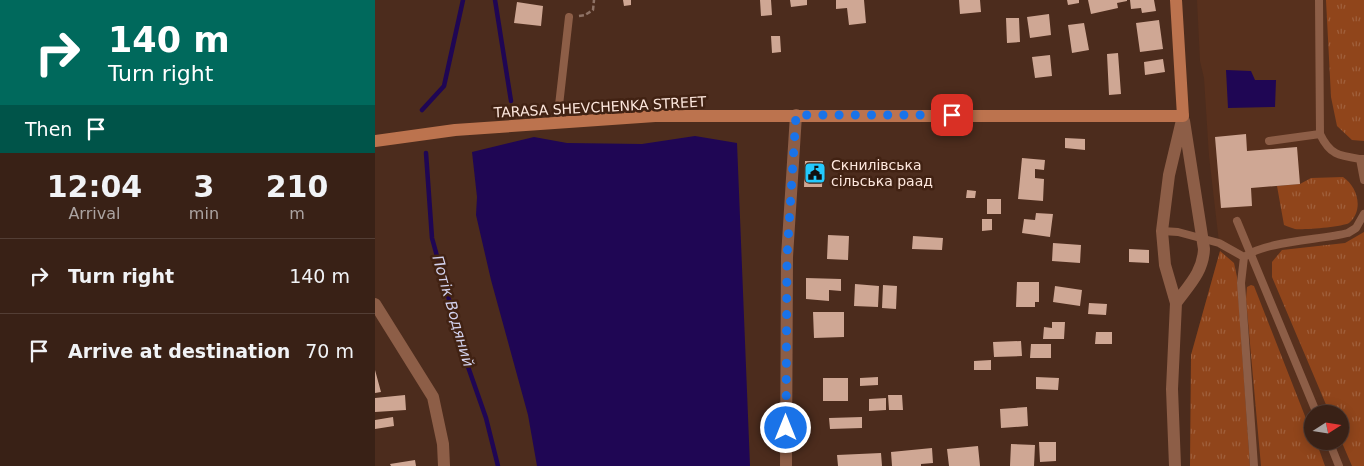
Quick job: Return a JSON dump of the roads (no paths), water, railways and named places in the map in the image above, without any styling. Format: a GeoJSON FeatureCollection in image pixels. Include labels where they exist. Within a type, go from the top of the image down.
{"type":"FeatureCollection","features":[{"type":"Feature","properties":{"kind":"street"},"geometry":{"type":"LineString","coordinates":[[1176,0],[1183,116],[1204,239],[1204,261],[1199,272],[1176,304]]}},
{"type":"Feature","properties":{"kind":"street"},"geometry":{"type":"LineString","coordinates":[[786,466],[787,257],[796,115]]}},
{"type":"Feature","properties":{"kind":"street","name":"TARASA SHEVCHENKA STREET"},"geometry":{"type":"LineString","coordinates":[[375,141],[455,130],[655,116],[1183,116]]}},
{"type":"Feature","properties":{"kind":"street"},"geometry":{"type":"LineString","coordinates":[[1175,466],[1172,389],[1176,304],[1165,265],[1162,231],[1169,175],[1183,116]]}},
{"type":"Feature","properties":{"kind":"street"},"geometry":{"type":"LineString","coordinates":[[375,304],[433,397],[443,444],[444,466]]}},
{"type":"Feature","properties":{"kind":"lane"},"geometry":{"type":"LineString","coordinates":[[1319,0],[1320,134],[1326,146],[1332,152],[1362,159],[1364,180]]}},
{"type":"Feature","properties":{"kind":"lane"},"geometry":{"type":"LineString","coordinates":[[557,123],[569,17]]}},
{"type":"Feature","properties":{"kind":"lane"},"geometry":{"type":"LineString","coordinates":[[1269,141],[1320,134]]}},
{"type":"Feature","properties":{"kind":"lane"},"geometry":{"type":"LineString","coordinates":[[1162,231],[1178,232],[1219,243],[1247,255],[1269,247],[1348,233],[1356,228],[1364,214]]}},
{"type":"Feature","properties":{"kind":"lane"},"geometry":{"type":"LineString","coordinates":[[1237,221],[1247,255],[1313,405]]}},
{"type":"Feature","properties":{"kind":"lane"},"geometry":{"type":"LineString","coordinates":[[1247,255],[1241,283],[1254,466]]}},
{"type":"Feature","properties":{"kind":"lane"},"geometry":{"type":"LineString","coordinates":[[1333,450],[1339,466]]}},
{"type":"Feature","properties":{"kind":"waterway","name":"Потік Водяний"},"geometry":{"type":"LineString","coordinates":[[422,110],[444,86],[463,0]]}},
{"type":"Feature","properties":{"kind":"waterway"},"geometry":{"type":"LineString","coordinates":[[495,0],[511,101]]}},
{"type":"Feature","properties":{"kind":"waterway","name":"Потік Водяний"},"geometry":{"type":"LineString","coordinates":[[426,153],[432,238],[466,361],[486,418],[498,466]]}},
{"type":"Feature","properties":{"kind":"place","name":"Скнилівська сільська раад"},"geometry":{"type":"Point","coordinates":[815,173]}}]}
